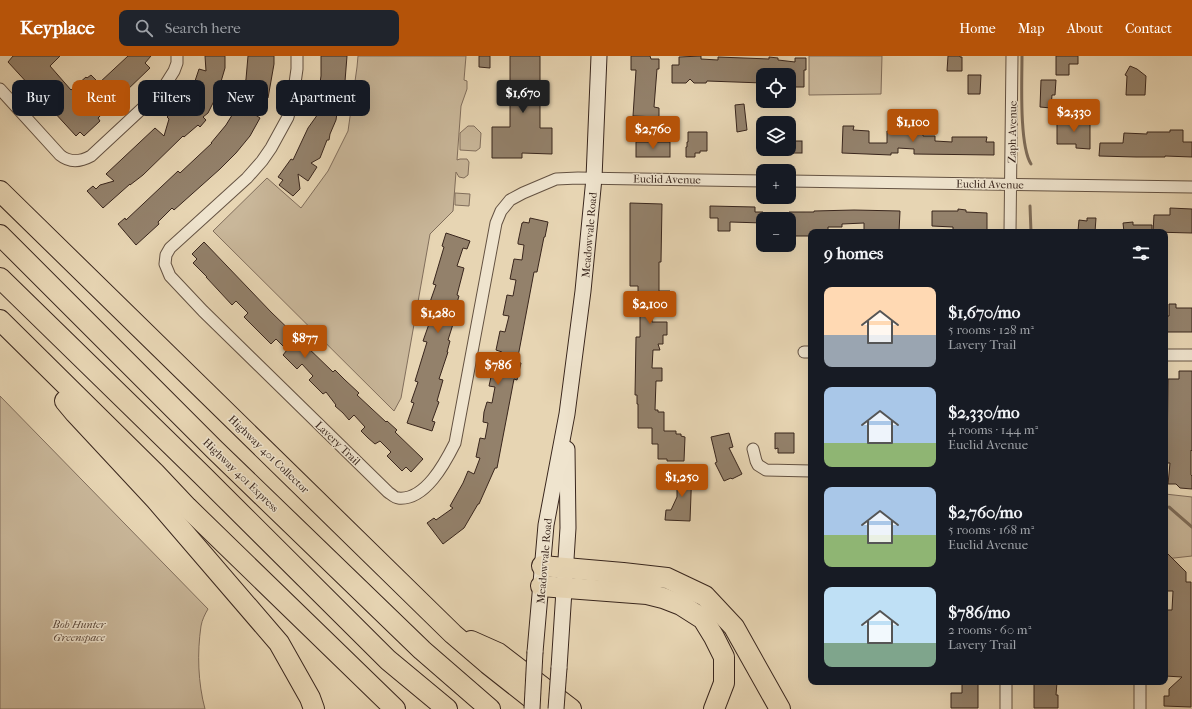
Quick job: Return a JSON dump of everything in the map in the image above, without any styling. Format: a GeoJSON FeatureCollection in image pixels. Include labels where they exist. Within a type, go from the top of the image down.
{"type":"FeatureCollection","features":[{"type":"Feature","properties":{"kind":"highway","name":"Highway 401 Collector"},"geometry":{"type":"LineString","coordinates":[[0,191],[453,634],[545,709]]}},
{"type":"Feature","properties":{"kind":"highway","name":"Highway 401 Express"},"geometry":{"type":"LineString","coordinates":[[0,235],[215,450],[422,650],[490,709]]}},
{"type":"Feature","properties":{"kind":"highway"},"geometry":{"type":"LineString","coordinates":[[0,278],[202,475],[388,660],[447,709]]}},
{"type":"Feature","properties":{"kind":"highway"},"geometry":{"type":"LineString","coordinates":[[4,324],[75,414],[156,500],[279,643],[310,698],[314,709]]}},
{"type":"Feature","properties":{"kind":"highway"},"geometry":{"type":"LineString","coordinates":[[4,324],[187,507],[395,709]]}},
{"type":"Feature","properties":{"kind":"highway"},"geometry":{"type":"LineString","coordinates":[[542,566],[564,578],[663,598],[681,605],[703,619],[724,657],[724,683],[714,709]]}},
{"type":"Feature","properties":{"kind":"highway"},"geometry":{"type":"LineString","coordinates":[[541,586],[564,578],[623,573],[667,578],[705,596],[734,627],[780,709]]}},
{"type":"Feature","properties":{"kind":"highway"},"geometry":{"type":"LineString","coordinates":[[453,634],[498,653],[571,709]]}},
{"type":"Feature","properties":{"kind":"main road","name":"Meadowvale Road"},"geometry":{"type":"LineString","coordinates":[[532,709],[535,652],[546,525],[567,414],[583,291],[594,178],[599,56]]}},
{"type":"Feature","properties":{"kind":"main road","name":"Meadowvale Road"},"geometry":{"type":"LineString","coordinates":[[556,709],[568,528],[567,414]]}},
{"type":"Feature","properties":{"kind":"street"},"geometry":{"type":"LineString","coordinates":[[0,89],[60,155],[78,161],[91,156],[162,90],[174,71],[177,63],[177,56]]}},
{"type":"Feature","properties":{"kind":"street","name":"Lavery Trail"},"geometry":{"type":"LineString","coordinates":[[297,56],[295,83],[288,117],[271,148],[247,178],[170,248],[166,255],[165,264],[170,276],[203,311],[388,492],[397,498],[412,497],[427,485],[438,474],[454,443],[496,223],[501,211],[510,200],[556,179],[594,178]]}},
{"type":"Feature","properties":{"kind":"street","name":"Zaph Avenue"},"geometry":{"type":"LineString","coordinates":[[1010,229],[1012,56]]}},
{"type":"Feature","properties":{"kind":"street","name":"Euclid Avenue"},"geometry":{"type":"LineString","coordinates":[[594,178],[756,181]]}},
{"type":"Feature","properties":{"kind":"street","name":"Euclid Avenue"},"geometry":{"type":"LineString","coordinates":[[796,181],[1192,186]]}},
{"type":"Feature","properties":{"kind":"street"},"geometry":{"type":"LineString","coordinates":[[1168,355],[1192,355]]}},
{"type":"Feature","properties":{"kind":"street"},"geometry":{"type":"LineString","coordinates":[[753,449],[758,465],[766,470],[808,471]]}},
{"type":"Feature","properties":{"kind":"street"},"geometry":{"type":"LineString","coordinates":[[1006,685],[1006,709]]}},
{"type":"Feature","properties":{"kind":"street"},"geometry":{"type":"LineString","coordinates":[[1140,685],[1140,709]]}},
{"type":"Feature","properties":{"kind":"green space"},"geometry":{"type":"Polygon","coordinates":[[[358,56],[466,56],[464,80],[467,81],[467,89],[461,106],[457,160],[467,159],[469,162],[468,175],[464,178],[459,177],[456,172],[453,211],[430,234],[401,398],[394,411],[213,231],[267,178],[301,208],[328,171],[348,131],[350,116],[370,116],[370,80],[355,80],[358,56]]]}},
{"type":"Feature","properties":{"kind":"green space"},"geometry":{"type":"Polygon","coordinates":[[[809,56],[882,56],[881,94],[809,95],[809,56]]]}},
{"type":"Feature","properties":{"kind":"green space"},"geometry":{"type":"Polygon","coordinates":[[[468,126],[474,126],[481,133],[480,148],[476,151],[460,150],[460,133],[468,126]]]}},
{"type":"Feature","properties":{"kind":"green space"},"geometry":{"type":"Polygon","coordinates":[[[455,193],[470,194],[469,206],[455,205],[455,193]]]}},
{"type":"Feature","properties":{"kind":"green space","name":"Bob Hunter Greenspace"},"geometry":{"type":"Polygon","coordinates":[[[0,396],[208,609],[201,624],[199,647],[199,668],[205,709],[0,709],[0,396]]]}},
{"type":"Feature","properties":{"kind":"green space"},"geometry":{"type":"Polygon","coordinates":[[[1168,494],[1192,497],[1192,556],[1168,559],[1168,494]]]}},
{"type":"Feature","properties":{"kind":"building"},"geometry":{"type":"Polygon","coordinates":[[[13,56],[60,56],[50,66],[62,80],[25,80],[8,62],[13,56]]]}},
{"type":"Feature","properties":{"kind":"building"},"geometry":{"type":"Polygon","coordinates":[[[128,56],[151,56],[145,63],[150,68],[130,87],[130,80],[102,80],[128,56]]]}},
{"type":"Feature","properties":{"kind":"building"},"geometry":{"type":"Polygon","coordinates":[[[205,56],[225,56],[225,68],[221,80],[213,80],[213,103],[208,113],[205,115],[205,80],[195,80],[199,69],[206,71],[205,56]]]}},
{"type":"Feature","properties":{"kind":"building"},"geometry":{"type":"Polygon","coordinates":[[[248,56],[274,56],[268,98],[268,80],[246,79],[248,56]]]}},
{"type":"Feature","properties":{"kind":"building"},"geometry":{"type":"Polygon","coordinates":[[[321,56],[347,56],[345,80],[320,80],[321,56]]]}},
{"type":"Feature","properties":{"kind":"building"},"geometry":{"type":"Polygon","coordinates":[[[479,56],[490,56],[490,68],[479,67],[479,56]]]}},
{"type":"Feature","properties":{"kind":"building"},"geometry":{"type":"Polygon","coordinates":[[[510,56],[540,56],[540,128],[552,128],[552,154],[522,153],[522,158],[492,158],[492,127],[510,127],[510,56]]]}},
{"type":"Feature","properties":{"kind":"building"},"geometry":{"type":"Polygon","coordinates":[[[631,56],[650,56],[651,59],[659,59],[654,107],[659,108],[659,117],[633,116],[636,70],[631,70],[631,56]]]}},
{"type":"Feature","properties":{"kind":"building"},"geometry":{"type":"Polygon","coordinates":[[[701,56],[701,59],[718,60],[718,57],[769,59],[769,57],[778,58],[778,60],[795,62],[795,58],[806,58],[804,87],[796,87],[796,68],[756,68],[756,83],[707,81],[706,83],[694,83],[690,79],[686,83],[672,83],[672,65],[679,65],[679,57],[701,56]]]}},
{"type":"Feature","properties":{"kind":"building"},"geometry":{"type":"Polygon","coordinates":[[[948,56],[962,57],[962,71],[947,71],[948,56]]]}},
{"type":"Feature","properties":{"kind":"building"},"geometry":{"type":"Polygon","coordinates":[[[1056,56],[1078,56],[1078,64],[1069,64],[1069,75],[1056,75],[1056,56]]]}},
{"type":"Feature","properties":{"kind":"building"},"geometry":{"type":"Polygon","coordinates":[[[1130,66],[1146,76],[1145,95],[1126,95],[1127,76],[1125,75],[1130,66]]]}},
{"type":"Feature","properties":{"kind":"building"},"geometry":{"type":"Polygon","coordinates":[[[91,75],[96,80],[83,80],[86,77],[87,78],[91,75]]]}},
{"type":"Feature","properties":{"kind":"building"},"geometry":{"type":"Polygon","coordinates":[[[968,75],[981,75],[980,94],[968,94],[968,75]]]}},
{"type":"Feature","properties":{"kind":"building"},"geometry":{"type":"Polygon","coordinates":[[[1041,80],[1056,80],[1055,95],[1052,95],[1051,108],[1040,107],[1041,80]]]}},
{"type":"Feature","properties":{"kind":"building"},"geometry":{"type":"Polygon","coordinates":[[[64,82],[71,90],[72,89],[72,116],[100,116],[98,118],[100,121],[84,136],[80,132],[76,136],[58,116],[64,116],[64,82]]]}},
{"type":"Feature","properties":{"kind":"building"},"geometry":{"type":"Polygon","coordinates":[[[744,104],[747,130],[737,132],[735,105],[744,104]]]}},
{"type":"Feature","properties":{"kind":"building"},"geometry":{"type":"Polygon","coordinates":[[[204,116],[203,117],[206,120],[200,127],[198,125],[184,137],[183,136],[143,175],[130,184],[103,208],[87,191],[93,186],[96,189],[100,185],[114,181],[106,174],[155,128],[164,136],[169,119],[167,117],[204,116]]]}},
{"type":"Feature","properties":{"kind":"building"},"geometry":{"type":"Polygon","coordinates":[[[232,116],[257,116],[260,118],[250,136],[236,153],[174,210],[172,208],[158,222],[159,224],[136,245],[118,224],[125,218],[126,220],[178,171],[180,173],[212,143],[232,116]]]}},
{"type":"Feature","properties":{"kind":"building"},"geometry":{"type":"Polygon","coordinates":[[[317,116],[337,116],[329,140],[327,140],[320,158],[311,163],[317,167],[308,181],[298,174],[300,189],[293,196],[279,185],[283,180],[278,177],[291,159],[293,160],[308,128],[317,116]]]}},
{"type":"Feature","properties":{"kind":"building"},"geometry":{"type":"Polygon","coordinates":[[[1057,117],[1068,117],[1068,120],[1090,121],[1090,149],[1076,148],[1076,144],[1057,144],[1057,117]]]}},
{"type":"Feature","properties":{"kind":"building"},"geometry":{"type":"Polygon","coordinates":[[[627,122],[640,123],[639,138],[627,138],[627,122]]]}},
{"type":"Feature","properties":{"kind":"building"},"geometry":{"type":"Polygon","coordinates":[[[843,126],[854,126],[853,130],[869,131],[869,143],[887,143],[887,131],[904,131],[904,126],[923,126],[923,136],[935,136],[935,141],[952,142],[952,137],[987,137],[986,142],[994,142],[994,155],[914,154],[914,149],[898,148],[898,153],[891,153],[891,155],[842,153],[843,126]]]}},
{"type":"Feature","properties":{"kind":"building"},"geometry":{"type":"Polygon","coordinates":[[[1170,130],[1183,130],[1183,142],[1192,142],[1192,157],[1099,156],[1100,143],[1123,143],[1124,133],[1147,134],[1147,132],[1170,132],[1170,130]]]}},
{"type":"Feature","properties":{"kind":"building"},"geometry":{"type":"Polygon","coordinates":[[[688,132],[707,132],[707,151],[695,153],[695,157],[686,157],[688,132]]]}},
{"type":"Feature","properties":{"kind":"building"},"geometry":{"type":"Polygon","coordinates":[[[796,141],[802,141],[802,153],[796,153],[796,141]]]}},
{"type":"Feature","properties":{"kind":"building"},"geometry":{"type":"Polygon","coordinates":[[[636,142],[670,142],[670,157],[636,157],[636,142]]]}},
{"type":"Feature","properties":{"kind":"building"},"geometry":{"type":"Polygon","coordinates":[[[630,203],[662,204],[659,291],[670,291],[670,301],[665,301],[665,303],[652,303],[652,322],[667,322],[667,335],[663,335],[663,344],[658,344],[660,350],[653,350],[652,368],[662,368],[662,381],[656,381],[655,410],[658,410],[658,412],[664,412],[664,431],[676,431],[676,434],[681,434],[681,436],[685,437],[684,461],[667,461],[667,459],[658,459],[658,444],[652,444],[652,428],[638,428],[638,404],[637,395],[635,395],[636,337],[640,337],[640,297],[638,297],[638,286],[630,286],[630,203]]]}},
{"type":"Feature","properties":{"kind":"building"},"geometry":{"type":"Polygon","coordinates":[[[710,206],[755,207],[756,212],[756,223],[730,222],[730,231],[718,231],[718,218],[710,218],[710,206]]]}},
{"type":"Feature","properties":{"kind":"building"},"geometry":{"type":"Polygon","coordinates":[[[1170,208],[1192,209],[1192,233],[1168,232],[1168,229],[1153,229],[1154,215],[1170,215],[1170,208]]]}},
{"type":"Feature","properties":{"kind":"building"},"geometry":{"type":"Polygon","coordinates":[[[958,209],[966,210],[966,212],[987,213],[987,229],[953,229],[953,227],[932,226],[932,211],[958,211],[958,209]]]}},
{"type":"Feature","properties":{"kind":"building"},"geometry":{"type":"Polygon","coordinates":[[[854,210],[900,211],[899,229],[864,229],[864,223],[842,224],[842,227],[808,229],[808,236],[796,236],[796,212],[854,210]]]}},
{"type":"Feature","properties":{"kind":"building"},"geometry":{"type":"Polygon","coordinates":[[[530,218],[548,222],[537,272],[534,272],[517,362],[521,363],[517,380],[514,379],[497,468],[495,468],[479,504],[464,528],[443,544],[427,523],[434,518],[436,520],[453,508],[450,506],[468,471],[474,474],[480,458],[476,457],[480,438],[485,439],[488,423],[483,422],[484,412],[487,402],[492,403],[495,387],[489,386],[494,365],[499,366],[502,352],[496,350],[500,331],[505,332],[509,316],[503,315],[507,295],[513,296],[516,280],[510,279],[514,259],[522,260],[524,245],[518,244],[518,242],[522,223],[529,223],[530,218]]]}},
{"type":"Feature","properties":{"kind":"building"},"geometry":{"type":"Polygon","coordinates":[[[1087,218],[1096,218],[1095,229],[1078,229],[1079,220],[1087,221],[1087,218]]]}},
{"type":"Feature","properties":{"kind":"building"},"geometry":{"type":"Polygon","coordinates":[[[1133,222],[1133,225],[1152,225],[1152,229],[1124,229],[1123,223],[1133,222]]]}},
{"type":"Feature","properties":{"kind":"building"},"geometry":{"type":"Polygon","coordinates":[[[446,233],[470,241],[467,249],[463,248],[457,266],[464,268],[457,295],[459,296],[456,306],[453,305],[449,319],[454,321],[448,340],[450,341],[448,352],[439,379],[443,380],[437,401],[439,402],[432,421],[435,422],[432,431],[407,423],[414,403],[411,402],[418,382],[415,381],[427,342],[423,341],[436,304],[430,302],[436,285],[433,284],[444,247],[442,246],[446,233]]]}},
{"type":"Feature","properties":{"kind":"building"},"geometry":{"type":"Polygon","coordinates":[[[204,242],[271,312],[333,372],[335,370],[359,393],[357,395],[386,422],[387,421],[397,430],[395,432],[423,459],[411,472],[406,467],[402,471],[387,456],[391,452],[380,441],[375,444],[361,431],[365,427],[354,415],[349,420],[335,406],[336,405],[326,392],[323,394],[309,380],[313,376],[302,364],[297,369],[283,355],[287,350],[276,339],[271,344],[244,317],[248,313],[236,301],[232,305],[193,263],[197,259],[192,254],[204,242]]]}},
{"type":"Feature","properties":{"kind":"building"},"geometry":{"type":"Polygon","coordinates":[[[1169,304],[1176,304],[1176,308],[1192,308],[1192,332],[1168,332],[1169,304]]]}},
{"type":"Feature","properties":{"kind":"building"},"geometry":{"type":"Polygon","coordinates":[[[1179,371],[1192,371],[1192,489],[1180,488],[1176,484],[1168,484],[1170,463],[1168,463],[1168,379],[1179,379],[1179,371]]]}},
{"type":"Feature","properties":{"kind":"building"},"geometry":{"type":"Polygon","coordinates":[[[729,433],[733,447],[729,448],[742,474],[724,481],[715,463],[717,462],[711,437],[729,433]]]}},
{"type":"Feature","properties":{"kind":"building"},"geometry":{"type":"Polygon","coordinates":[[[775,433],[794,433],[794,453],[778,453],[778,448],[775,449],[775,433]]]}},
{"type":"Feature","properties":{"kind":"building"},"geometry":{"type":"Polygon","coordinates":[[[680,468],[692,468],[690,521],[665,520],[666,510],[671,510],[677,497],[677,476],[680,476],[680,468]]]}},
{"type":"Feature","properties":{"kind":"building"},"geometry":{"type":"Polygon","coordinates":[[[1168,554],[1186,572],[1186,582],[1191,582],[1191,707],[1164,706],[1164,696],[1169,696],[1169,689],[1182,677],[1168,676],[1168,610],[1172,610],[1173,591],[1168,591],[1168,554]]]}},
{"type":"Feature","properties":{"kind":"building"},"geometry":{"type":"Polygon","coordinates":[[[962,685],[978,685],[978,708],[951,708],[951,693],[962,693],[962,685]]]}},
{"type":"Feature","properties":{"kind":"building"},"geometry":{"type":"Polygon","coordinates":[[[1034,685],[1057,685],[1056,695],[1058,695],[1058,708],[1034,708],[1034,685]]]}},
{"type":"Feature","properties":{"kind":"waterway"},"geometry":{"type":"LineString","coordinates":[[1022,56],[1023,128],[1027,155],[1031,164]]}},
{"type":"Feature","properties":{"kind":"waterway"},"geometry":{"type":"LineString","coordinates":[[1030,206],[1031,229]]}},
{"type":"Feature","properties":{"kind":"waterway"},"geometry":{"type":"LineString","coordinates":[[1169,507],[1192,527]]}}]}
